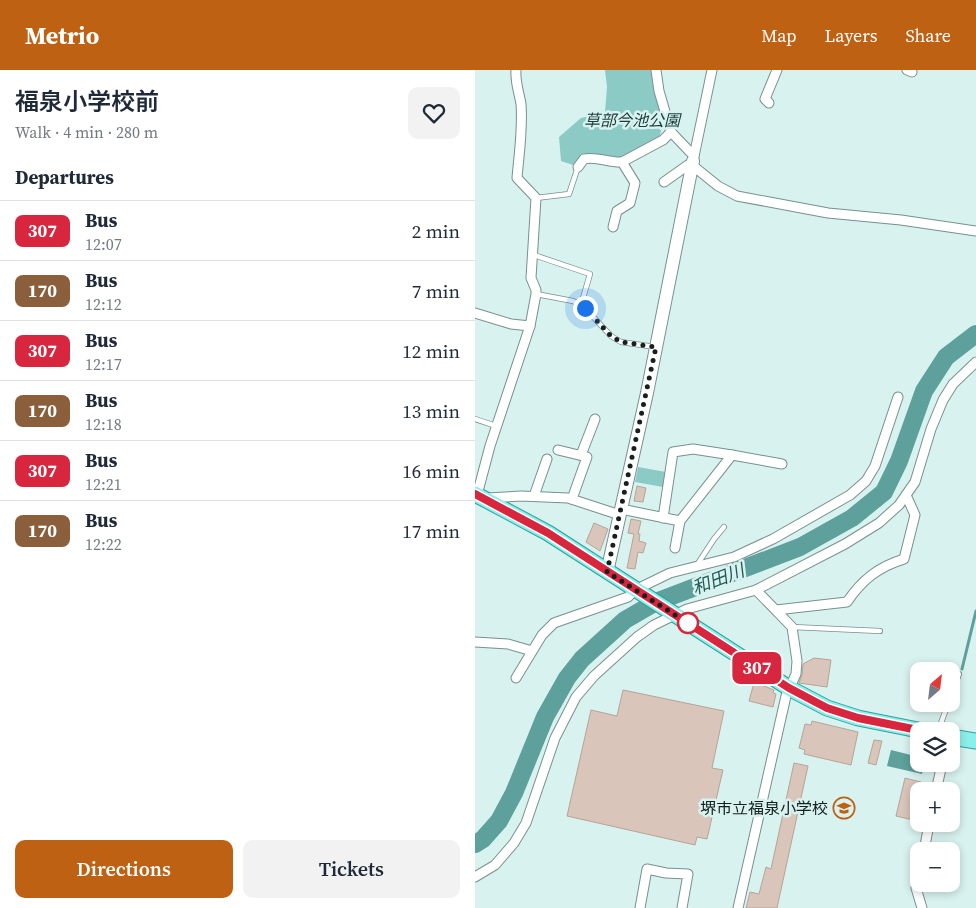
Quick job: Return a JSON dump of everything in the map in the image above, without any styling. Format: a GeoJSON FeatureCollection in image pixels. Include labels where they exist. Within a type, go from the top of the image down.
{"type":"FeatureCollection","features":[{"type":"Feature","properties":{"kind":"main road"},"geometry":{"type":"LineString","coordinates":[[479,496],[548,533],[789,688],[827,708],[858,718],[910,728]]}},
{"type":"Feature","properties":{"kind":"main road"},"geometry":{"type":"LineString","coordinates":[[960,738],[976,741]]}},
{"type":"Feature","properties":{"kind":"street"},"geometry":{"type":"LineString","coordinates":[[516,70],[515,81],[521,103],[517,178],[536,198],[531,278],[536,294],[530,326],[489,446],[479,496],[534,496],[572,499],[621,512],[680,521]]}},
{"type":"Feature","properties":{"kind":"street"},"geometry":{"type":"LineString","coordinates":[[656,70],[659,92],[671,132],[693,161],[718,186],[737,196],[828,213],[901,220],[976,231]]}},
{"type":"Feature","properties":{"kind":"street"},"geometry":{"type":"LineString","coordinates":[[607,572],[656,347],[712,70]]}},
{"type":"Feature","properties":{"kind":"street"},"geometry":{"type":"LineString","coordinates":[[769,103],[765,99],[777,70]]}},
{"type":"Feature","properties":{"kind":"street"},"geometry":{"type":"LineString","coordinates":[[578,167],[584,158],[591,157],[622,162],[663,140],[671,132]]}},
{"type":"Feature","properties":{"kind":"street"},"geometry":{"type":"LineString","coordinates":[[664,182],[693,161]]}},
{"type":"Feature","properties":{"kind":"street"},"geometry":{"type":"LineString","coordinates":[[613,227],[617,211],[630,203],[635,183],[622,162]]}},
{"type":"Feature","properties":{"kind":"street"},"geometry":{"type":"LineString","coordinates":[[475,313],[511,324],[530,326]]}},
{"type":"Feature","properties":{"kind":"street"},"geometry":{"type":"LineString","coordinates":[[475,877],[495,864],[514,843],[526,824],[555,738],[576,697],[594,676],[637,637],[671,612],[756,590],[845,544],[879,523],[899,505],[915,482],[931,429],[943,400],[953,384],[976,362]]}},
{"type":"Feature","properties":{"kind":"street"},"geometry":{"type":"LineString","coordinates":[[515,678],[543,635],[554,623],[628,597],[670,573],[734,557],[821,513],[849,495],[866,480],[875,466],[898,397]]}},
{"type":"Feature","properties":{"kind":"street"},"geometry":{"type":"LineString","coordinates":[[581,456],[595,419]]}},
{"type":"Feature","properties":{"kind":"street"},"geometry":{"type":"LineString","coordinates":[[558,450],[587,457],[572,499]]}},
{"type":"Feature","properties":{"kind":"street"},"geometry":{"type":"LineString","coordinates":[[663,518],[673,452],[693,450],[782,464]]}},
{"type":"Feature","properties":{"kind":"street"},"geometry":{"type":"LineString","coordinates":[[675,548],[680,521],[733,455]]}},
{"type":"Feature","properties":{"kind":"street"},"geometry":{"type":"LineString","coordinates":[[534,496],[547,459]]}},
{"type":"Feature","properties":{"kind":"street"},"geometry":{"type":"LineString","coordinates":[[776,610],[847,602],[858,586],[868,578],[887,564],[903,559],[915,515],[906,495]]}},
{"type":"Feature","properties":{"kind":"street"},"geometry":{"type":"LineString","coordinates":[[738,908],[789,688],[796,674],[797,661],[792,627],[756,590]]}},
{"type":"Feature","properties":{"kind":"street"},"geometry":{"type":"LineString","coordinates":[[475,642],[508,644],[532,651]]}},
{"type":"Feature","properties":{"kind":"street"},"geometry":{"type":"LineString","coordinates":[[640,908],[647,869],[666,873],[688,874],[682,908]]}},
{"type":"Feature","properties":{"kind":"street"},"geometry":{"type":"LineString","coordinates":[[917,892],[922,908]]}},
{"type":"Feature","properties":{"kind":"lane"},"geometry":{"type":"LineString","coordinates":[[536,198],[569,194],[578,167]]}},
{"type":"Feature","properties":{"kind":"lane"},"geometry":{"type":"LineString","coordinates":[[534,254],[590,274],[581,305]]}},
{"type":"Feature","properties":{"kind":"lane"},"geometry":{"type":"LineString","coordinates":[[536,294],[581,305],[611,336],[621,342],[656,347]]}},
{"type":"Feature","properties":{"kind":"lane"},"geometry":{"type":"LineString","coordinates":[[475,419],[496,426]]}},
{"type":"Feature","properties":{"kind":"lane"},"geometry":{"type":"LineString","coordinates":[[696,567],[724,527]]}},
{"type":"Feature","properties":{"kind":"lane"},"geometry":{"type":"LineString","coordinates":[[792,627],[880,631]]}},
{"type":"Feature","properties":{"kind":"green space","name":"草部今池公園"},"geometry":{"type":"Polygon","coordinates":[[[605,70],[651,70],[653,86],[663,124],[659,138],[621,158],[599,154],[585,156],[576,166],[561,161],[559,137],[581,118],[605,112],[607,87],[605,70]]]}},
{"type":"Feature","properties":{"kind":"green space"},"geometry":{"type":"Polygon","coordinates":[[[638,467],[666,472],[663,487],[635,482],[638,467]]]}},
{"type":"Feature","properties":{"kind":"shaded area"},"geometry":{"type":"Polygon","coordinates":[[[891,750],[910,755],[910,771],[887,766],[891,750]]]}},
{"type":"Feature","properties":{"kind":"building"},"geometry":{"type":"Polygon","coordinates":[[[637,486],[646,488],[643,502],[634,501],[637,486]]]}},
{"type":"Feature","properties":{"kind":"building"},"geometry":{"type":"Polygon","coordinates":[[[631,519],[641,521],[638,534],[640,534],[639,541],[646,543],[643,553],[638,552],[635,569],[627,568],[634,534],[628,533],[631,519]]]}},
{"type":"Feature","properties":{"kind":"building"},"geometry":{"type":"Polygon","coordinates":[[[594,523],[608,529],[600,551],[586,542],[594,523]]]}},
{"type":"Feature","properties":{"kind":"building"},"geometry":{"type":"Polygon","coordinates":[[[814,658],[831,660],[827,687],[799,683],[803,664],[814,658]]]}},
{"type":"Feature","properties":{"kind":"building"},"geometry":{"type":"Polygon","coordinates":[[[755,679],[764,683],[764,686],[774,690],[773,693],[776,694],[773,707],[749,701],[755,679]]]}},
{"type":"Feature","properties":{"kind":"building"},"geometry":{"type":"Polygon","coordinates":[[[623,690],[724,711],[712,768],[723,770],[707,839],[697,837],[695,845],[567,816],[591,710],[617,716],[623,690]]]}},
{"type":"Feature","properties":{"kind":"building"},"geometry":{"type":"Polygon","coordinates":[[[812,721],[858,732],[851,765],[804,754],[805,750],[799,748],[805,724],[811,725],[812,721]]]}},
{"type":"Feature","properties":{"kind":"building"},"geometry":{"type":"Polygon","coordinates":[[[874,740],[882,741],[876,765],[868,763],[874,740]]]}},
{"type":"Feature","properties":{"kind":"building"},"geometry":{"type":"Polygon","coordinates":[[[794,763],[808,766],[777,908],[746,908],[750,892],[759,894],[766,867],[771,869],[794,763]]]}},
{"type":"Feature","properties":{"kind":"building"},"geometry":{"type":"Polygon","coordinates":[[[905,778],[921,782],[910,782],[910,819],[896,816],[905,778]]]}},
{"type":"Feature","properties":{"kind":"waterway","name":"和田川"},"geometry":{"type":"LineString","coordinates":[[475,844],[483,839],[499,821],[514,793],[545,717],[567,678],[582,659],[625,620],[656,602],[800,547],[852,518],[884,492],[899,461],[924,391],[946,357],[976,334]]}},
{"type":"Feature","properties":{"kind":"waterway"},"geometry":{"type":"LineString","coordinates":[[962,669],[976,611]]}},
{"type":"Feature","properties":{"kind":"bus line","name":"307"},"geometry":{"type":"LineString","coordinates":[[475,494],[548,533],[789,688],[827,708],[858,718],[910,728]]}},
{"type":"Feature","properties":{"kind":"place","name":"堺市立福泉小学校"},"geometry":{"type":"Point","coordinates":[844,808]}},
{"type":"Feature","properties":{"kind":"route"},"geometry":{"type":"LineString","coordinates":[[585,308],[611,336],[621,342],[656,347],[607,572],[688,623]]}}]}
